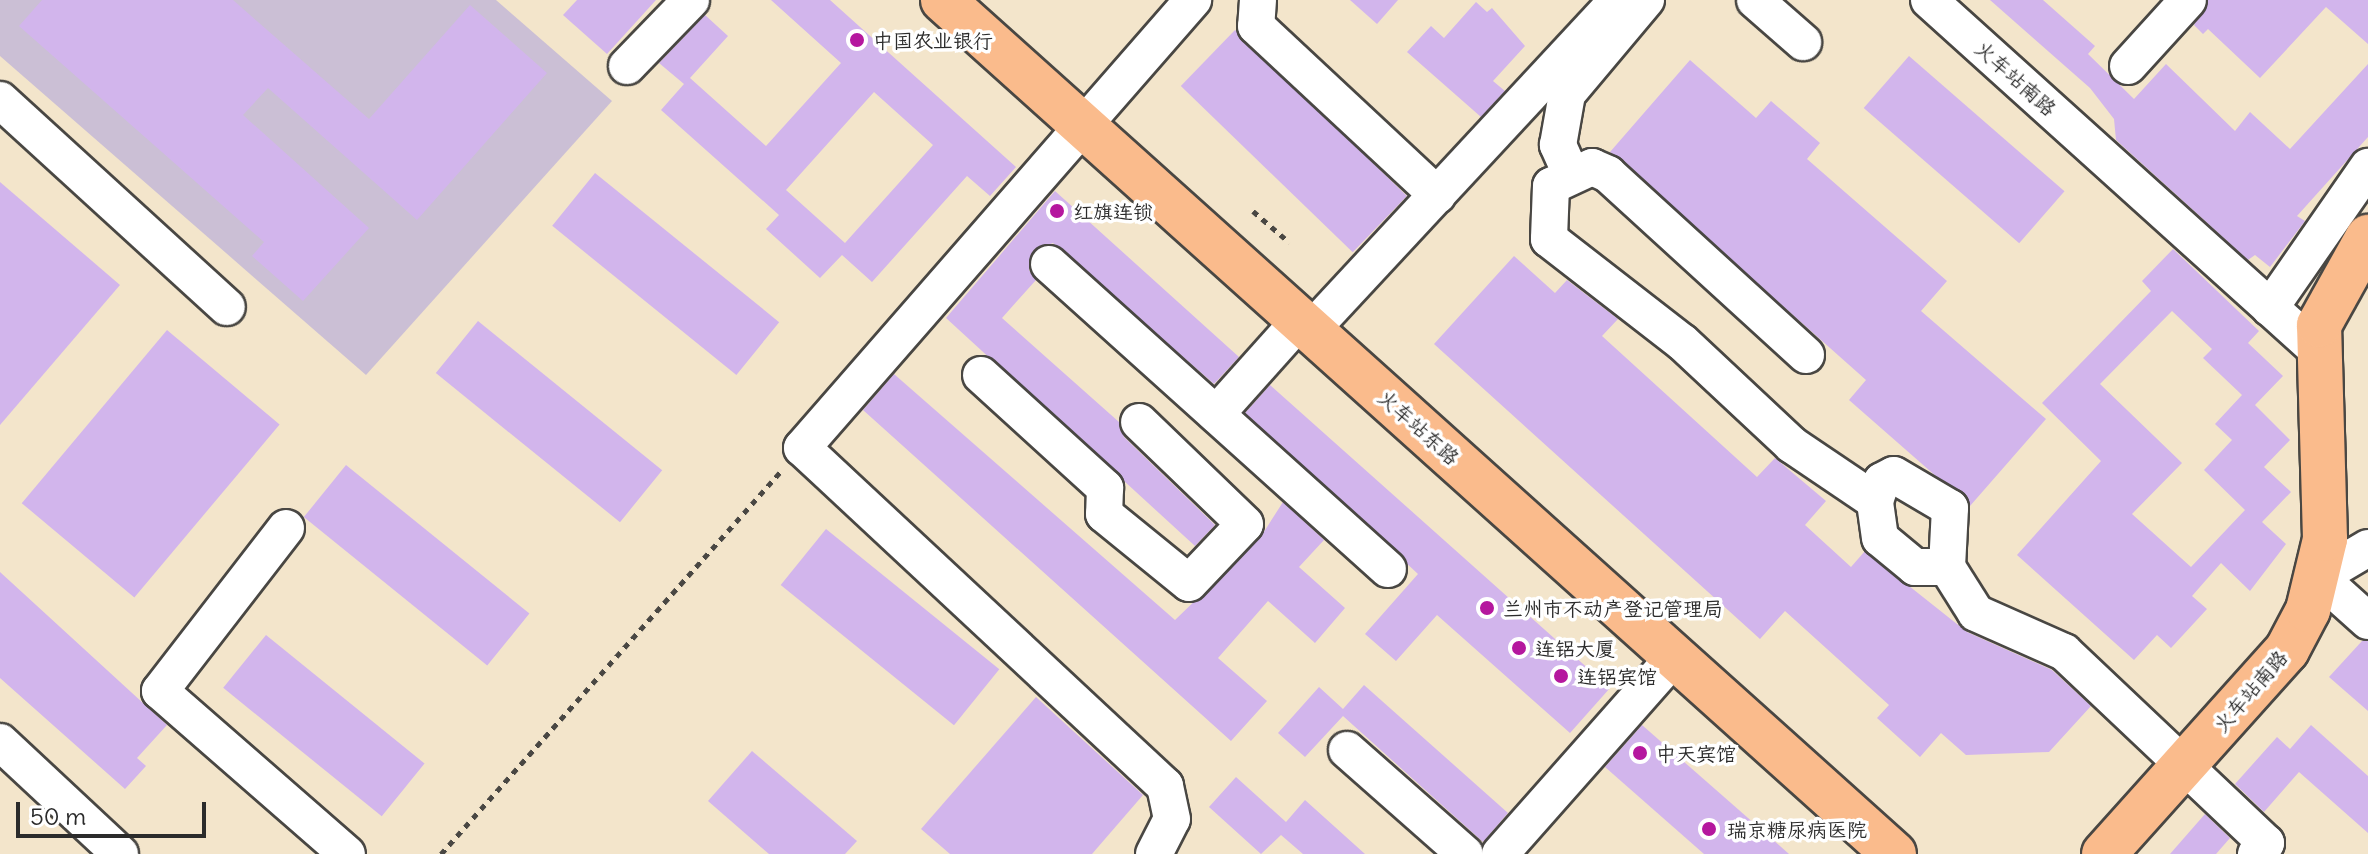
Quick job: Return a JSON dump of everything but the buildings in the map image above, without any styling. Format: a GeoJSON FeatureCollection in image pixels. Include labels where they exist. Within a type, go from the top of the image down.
{"type":"FeatureCollection","features":[{"type":"Feature","properties":{"kind":"main road","name":"火车站东路"},"geometry":{"type":"LineString","coordinates":[[943,0],[1894,854]]}},
{"type":"Feature","properties":{"kind":"main road","name":"火车站南路"},"geometry":{"type":"LineString","coordinates":[[2104,854],[2287,650],[2319,577],[2325,539],[2316,349],[2330,298],[2368,237]]}},
{"type":"Feature","properties":{"kind":"street"},"geometry":{"type":"LineString","coordinates":[[627,66],[691,0]]}},
{"type":"Feature","properties":{"kind":"street"},"geometry":{"type":"LineString","coordinates":[[1154,854],[1172,819],[1165,786],[802,448],[1193,0]]}},
{"type":"Feature","properties":{"kind":"street"},"geometry":{"type":"LineString","coordinates":[[1258,0],[1256,26],[1437,195]]}},
{"type":"Feature","properties":{"kind":"street"},"geometry":{"type":"LineString","coordinates":[[1216,414],[1437,195],[1618,0]]}},
{"type":"Feature","properties":{"kind":"street"},"geometry":{"type":"LineString","coordinates":[[1570,172],[1558,145],[1567,94],[1646,0]]}},
{"type":"Feature","properties":{"kind":"street"},"geometry":{"type":"LineString","coordinates":[[1755,0],[1803,42]]}},
{"type":"Feature","properties":{"kind":"street","name":"火车站南路"},"geometry":{"type":"LineString","coordinates":[[1929,0],[2316,349]]}},
{"type":"Feature","properties":{"kind":"street"},"geometry":{"type":"LineString","coordinates":[[2128,66],[2188,0]]}},
{"type":"Feature","properties":{"kind":"street"},"geometry":{"type":"LineString","coordinates":[[0,100],[227,307]]}},
{"type":"Feature","properties":{"kind":"street"},"geometry":{"type":"LineString","coordinates":[[1806,355],[1608,174],[1592,167],[1570,172],[1551,186],[1549,239],[1682,342],[1792,445],[1875,501]]}},
{"type":"Feature","properties":{"kind":"street"},"geometry":{"type":"LineString","coordinates":[[2270,308],[2368,167]]}},
{"type":"Feature","properties":{"kind":"street"},"geometry":{"type":"LineString","coordinates":[[1049,264],[1388,569]]}},
{"type":"Feature","properties":{"kind":"street"},"geometry":{"type":"LineString","coordinates":[[981,375],[1105,488],[1104,514],[1189,583],[1245,524],[1240,514],[1139,422]]}},
{"type":"Feature","properties":{"kind":"street"},"geometry":{"type":"LineString","coordinates":[[1240,514],[1278,470]]}},
{"type":"Feature","properties":{"kind":"street"},"geometry":{"type":"LineString","coordinates":[[1947,567],[1915,567],[1880,538],[1875,501],[1882,481],[1894,475],[1950,508],[1947,567],[1976,613],[2064,652],[2266,843],[2256,854]]}},
{"type":"Feature","properties":{"kind":"street"},"geometry":{"type":"LineString","coordinates":[[286,528],[160,691],[347,854]]}},
{"type":"Feature","properties":{"kind":"street"},"geometry":{"type":"LineString","coordinates":[[2368,548],[2319,577],[2368,621]]}},
{"type":"Feature","properties":{"kind":"street"},"geometry":{"type":"LineString","coordinates":[[1500,854],[1674,657]]}},
{"type":"Feature","properties":{"kind":"street"},"geometry":{"type":"LineString","coordinates":[[0,742],[120,854]]}},
{"type":"Feature","properties":{"kind":"street"},"geometry":{"type":"LineString","coordinates":[[1347,750],[1465,854]]}},
{"type":"Feature","properties":{"kind":"path"},"geometry":{"type":"LineString","coordinates":[[1253,211],[1289,242]]}},
{"type":"Feature","properties":{"kind":"path"},"geometry":{"type":"LineString","coordinates":[[441,854],[802,448]]}},
{"type":"Feature","properties":{"kind":"shaded area"},"geometry":{"type":"Polygon","coordinates":[[[0,0],[496,0],[612,101],[366,375],[0,56],[0,0]]]}},
{"type":"Feature","properties":{"kind":"place","name":"中国农业银行"},"geometry":{"type":"Point","coordinates":[857,40]}},
{"type":"Feature","properties":{"kind":"place","name":"红旗连锁"},"geometry":{"type":"Point","coordinates":[1057,211]}},
{"type":"Feature","properties":{"kind":"place","name":"兰州市不动产登记管理局"},"geometry":{"type":"Point","coordinates":[1487,608]}},
{"type":"Feature","properties":{"kind":"place","name":"连铝大厦"},"geometry":{"type":"Point","coordinates":[1519,648]}},
{"type":"Feature","properties":{"kind":"place","name":"连铝宾馆"},"geometry":{"type":"Point","coordinates":[1561,676]}},
{"type":"Feature","properties":{"kind":"place","name":"中天宾馆"},"geometry":{"type":"Point","coordinates":[1640,753]}},
{"type":"Feature","properties":{"kind":"place","name":"瑞京糖尿病医院"},"geometry":{"type":"Point","coordinates":[1709,829]}}]}
